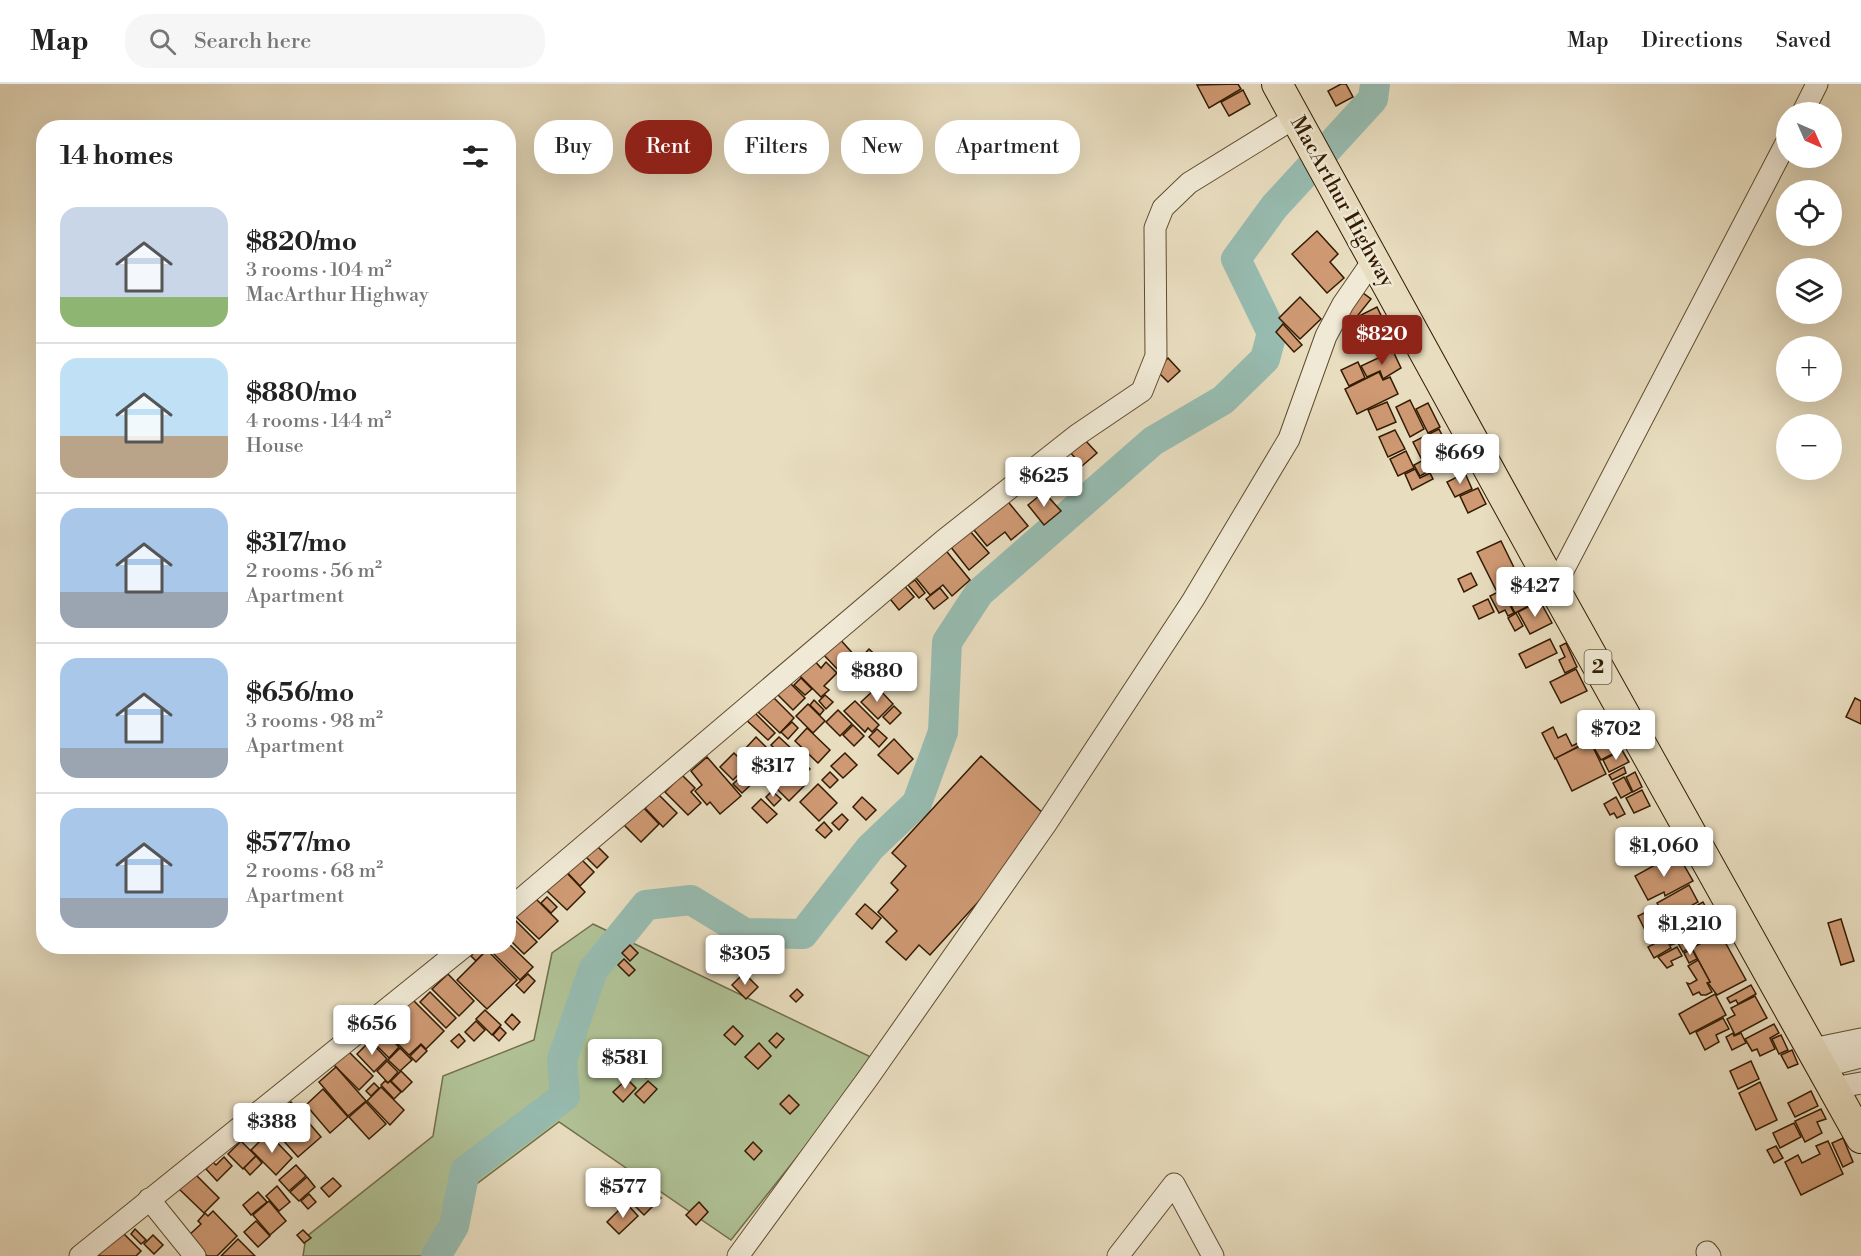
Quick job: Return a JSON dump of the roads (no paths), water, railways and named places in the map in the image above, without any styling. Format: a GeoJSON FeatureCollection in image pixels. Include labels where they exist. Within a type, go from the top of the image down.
{"type":"FeatureCollection","features":[{"type":"Feature","properties":{"kind":"highway","name":"MacArthur Highway"},"geometry":{"type":"LineString","coordinates":[[1277,84],[1554,588],[1832,1071],[1861,1138]]}},
{"type":"Feature","properties":{"kind":"street"},"geometry":{"type":"LineString","coordinates":[[1808,102],[1818,84]]}},
{"type":"Feature","properties":{"kind":"street"},"geometry":{"type":"LineString","coordinates":[[516,903],[944,540],[1077,435],[1121,408],[1142,391],[1156,357],[1155,228],[1163,208],[1189,183],[1299,122]]}},
{"type":"Feature","properties":{"kind":"street"},"geometry":{"type":"LineString","coordinates":[[1554,588],[1776,162]]}},
{"type":"Feature","properties":{"kind":"street"},"geometry":{"type":"LineString","coordinates":[[738,1256],[868,1078],[1046,824],[1193,600],[1288,439],[1330,328],[1374,259]]}},
{"type":"Feature","properties":{"kind":"street"},"geometry":{"type":"LineString","coordinates":[[80,1256],[455,954]]}},
{"type":"Feature","properties":{"kind":"street"},"geometry":{"type":"LineString","coordinates":[[1832,1071],[1861,1039]]}},
{"type":"Feature","properties":{"kind":"street"},"geometry":{"type":"LineString","coordinates":[[1832,1071],[1861,1057]]}},
{"type":"Feature","properties":{"kind":"street"},"geometry":{"type":"LineString","coordinates":[[1130,1251],[1174,1184],[1213,1256]]}},
{"type":"Feature","properties":{"kind":"street"},"geometry":{"type":"LineString","coordinates":[[149,1199],[195,1256]]}},
{"type":"Feature","properties":{"kind":"waterway"},"geometry":{"type":"LineString","coordinates":[[436,1256],[454,1226],[465,1171],[565,1096],[562,1060],[593,970],[646,905],[691,900],[745,933],[803,934],[870,848],[917,803],[943,732],[947,642],[979,593],[1153,441],[1223,400],[1265,359],[1272,333],[1236,259],[1274,207],[1373,99],[1375,84]]}}]}
